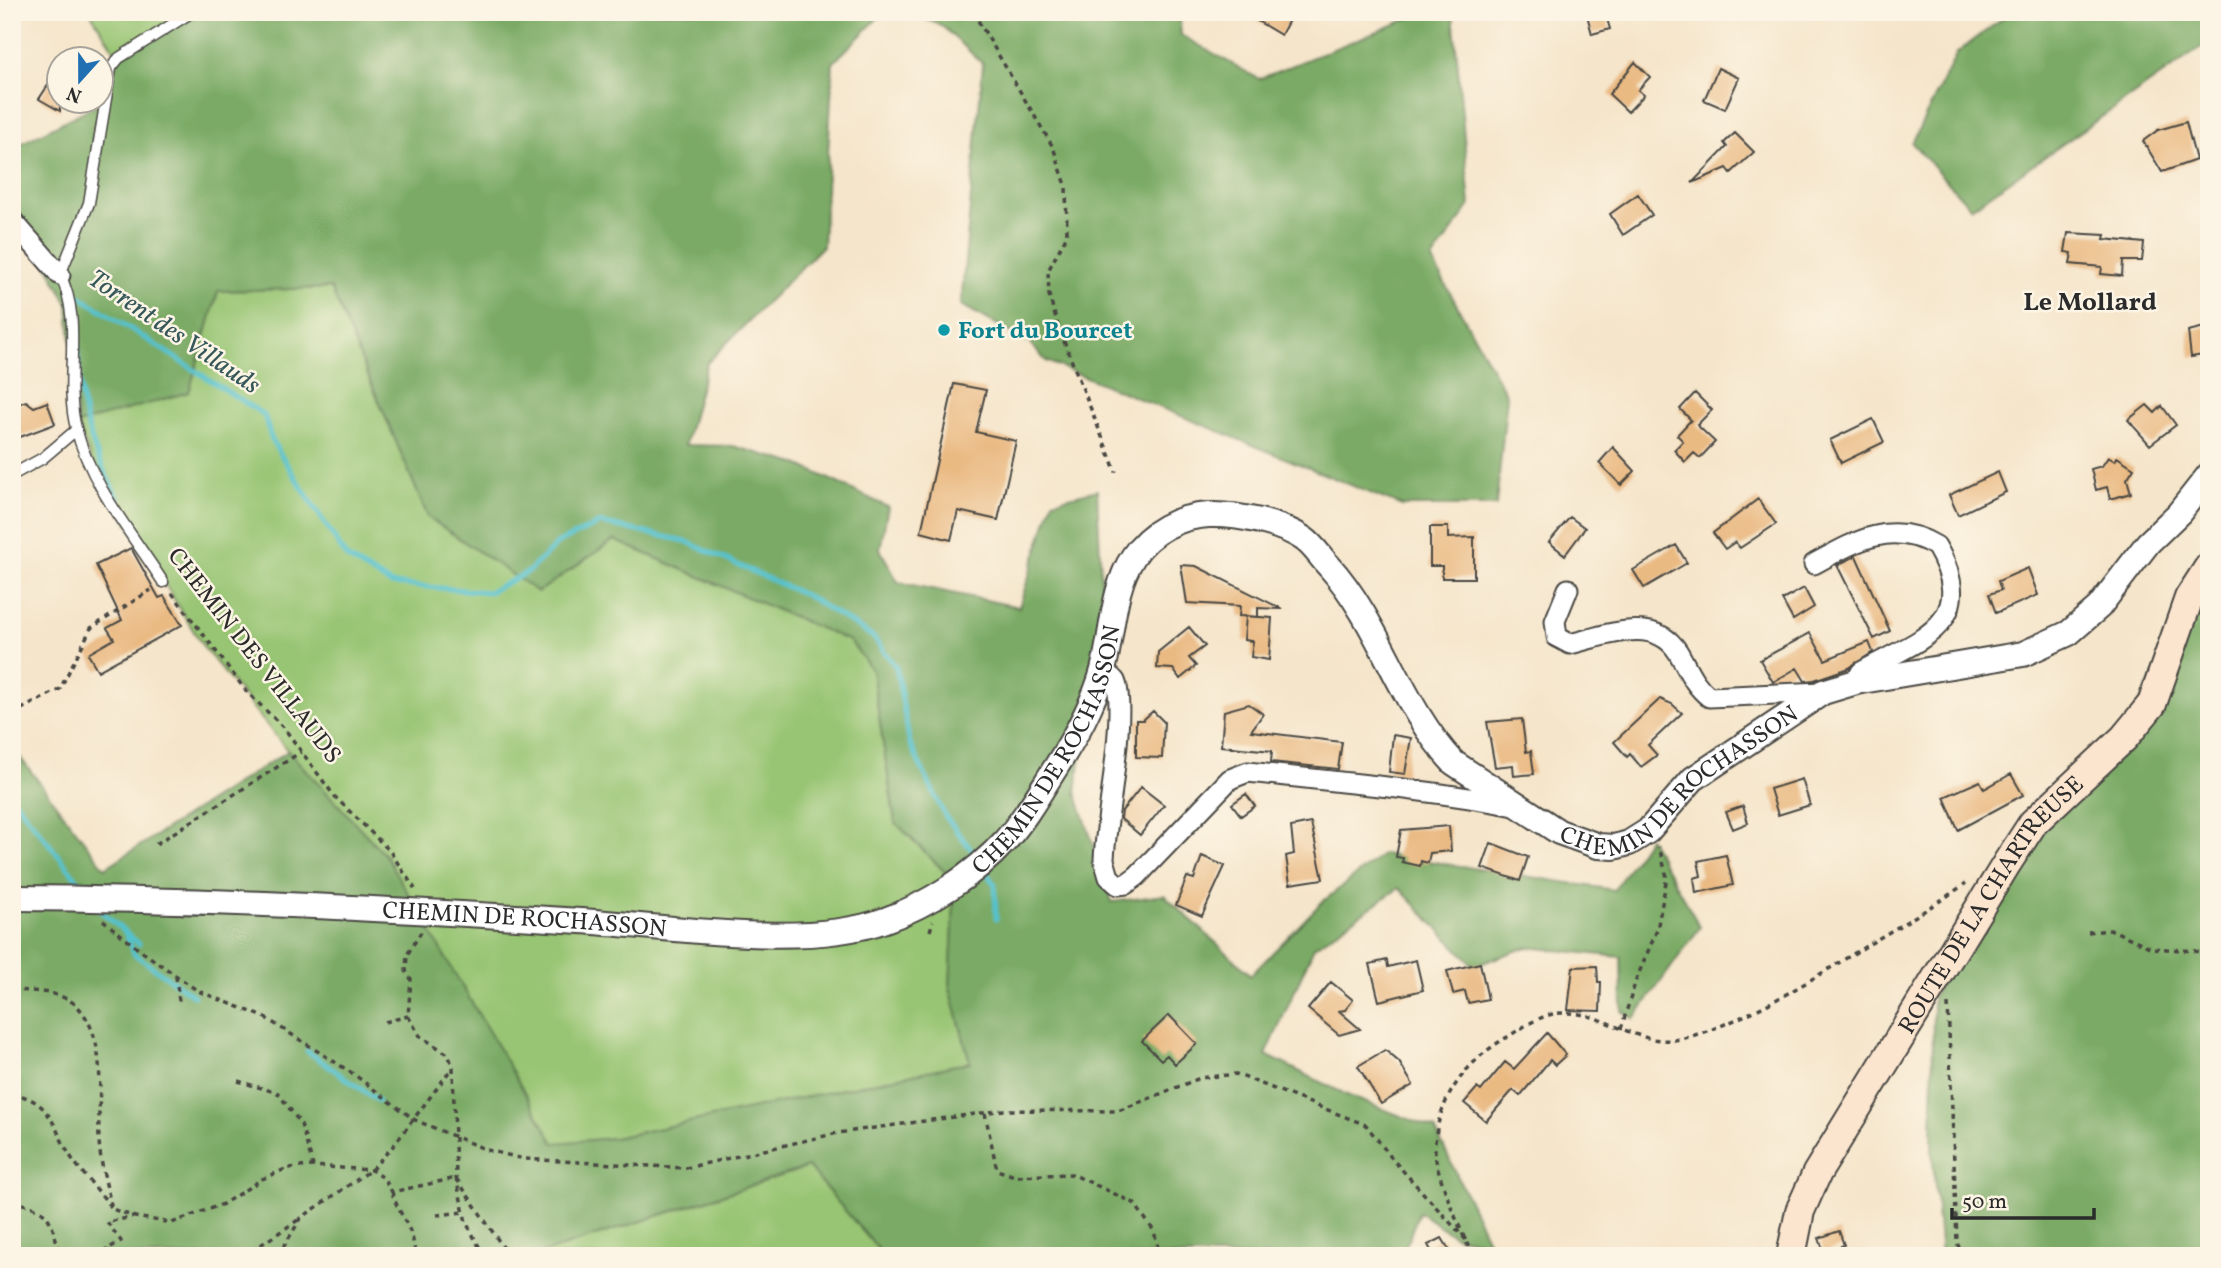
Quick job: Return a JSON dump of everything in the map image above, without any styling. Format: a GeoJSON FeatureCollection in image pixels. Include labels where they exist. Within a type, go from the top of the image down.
{"type":"FeatureCollection","features":[{"type":"Feature","properties":{"kind":"main road","name":"ROUTE DE LA CHARTREUSE"},"geometry":{"type":"LineString","coordinates":[[1791,1256],[1800,1211],[1817,1173],[2033,823],[2124,738],[2152,704],[2189,598],[2209,567]]}},
{"type":"Feature","properties":{"kind":"street","name":"CHEMIN DES VILLAUDS"},"geometry":{"type":"LineString","coordinates":[[12,220],[60,275]]}},
{"type":"Feature","properties":{"kind":"street","name":"CHEMIN DE ROCHASSON"},"geometry":{"type":"LineString","coordinates":[[1568,589],[1555,621],[1557,638],[1564,641],[1570,643],[1635,629],[1657,634],[1672,645],[1697,686],[1710,697],[1823,692],[1856,682],[2024,654],[2069,633],[2099,607],[2148,543],[2179,513],[2209,475]]}},
{"type":"Feature","properties":{"kind":"street","name":"CHEMIN DE ROCHASSON"},"geometry":{"type":"LineString","coordinates":[[12,898],[163,899],[730,932],[819,933],[886,920],[955,882],[1005,841],[1067,749],[1088,710],[1103,671],[1124,576],[1134,554],[1152,536],[1178,521],[1209,515],[1283,529],[1305,540],[1351,591],[1441,750],[1454,763],[1559,832],[1598,846],[1622,845],[1648,831],[1693,779],[1823,692]]}},
{"type":"Feature","properties":{"kind":"street","name":"CHEMIN DE ROCHASSON"},"geometry":{"type":"LineString","coordinates":[[1814,564],[1866,537],[1881,533],[1908,534],[1936,547],[1950,576],[1953,591],[1950,611],[1942,622],[1933,632],[1861,672],[1856,682]]}},
{"type":"Feature","properties":{"kind":"street"},"geometry":{"type":"LineString","coordinates":[[1103,671],[1114,679],[1118,691],[1117,739],[1104,860],[1109,877],[1118,885],[1126,884],[1137,876],[1230,779],[1248,772],[1397,790],[1427,790],[1520,807]]}},
{"type":"Feature","properties":{"kind":"lane"},"geometry":{"type":"LineString","coordinates":[[60,275],[89,203],[111,68],[119,58],[192,12]]}},
{"type":"Feature","properties":{"kind":"lane","name":"CHEMIN DES VILLAUDS"},"geometry":{"type":"LineString","coordinates":[[60,275],[70,301],[72,391],[76,430],[96,476],[163,582]]}},
{"type":"Feature","properties":{"kind":"lane"},"geometry":{"type":"LineString","coordinates":[[12,475],[43,458],[76,430]]}},
{"type":"Feature","properties":{"kind":"path"},"geometry":{"type":"LineString","coordinates":[[973,12],[1053,146],[1066,185],[1067,235],[1048,271],[1049,295],[1059,329],[1116,472]]}},
{"type":"Feature","properties":{"kind":"path"},"geometry":{"type":"LineString","coordinates":[[12,714],[61,689],[92,628],[163,582]]}},
{"type":"Feature","properties":{"kind":"path","name":"CHEMIN DES VILLAUDS"},"geometry":{"type":"LineString","coordinates":[[163,582],[246,691],[279,722],[335,797],[401,865],[421,900],[425,914]]}},
{"type":"Feature","properties":{"kind":"path"},"geometry":{"type":"LineString","coordinates":[[156,844],[301,752]]}},
{"type":"Feature","properties":{"kind":"path"},"geometry":{"type":"LineString","coordinates":[[1621,1030],[1636,980],[1657,930],[1667,877],[1657,841],[1648,831]]}},
{"type":"Feature","properties":{"kind":"path"},"geometry":{"type":"LineString","coordinates":[[1473,1256],[1439,1171],[1435,1153],[1440,1120],[1459,1077],[1492,1046],[1541,1017],[1560,1013],[1579,1014],[1656,1042],[1685,1039],[1720,1027],[1812,980],[1972,879]]}},
{"type":"Feature","properties":{"kind":"path"},"geometry":{"type":"LineString","coordinates":[[78,899],[128,942],[198,991],[264,1017],[352,1073],[415,1120],[487,1150],[524,1159],[686,1168],[838,1133],[1004,1110],[1118,1111],[1200,1078],[1236,1074],[1366,1125],[1394,1161],[1467,1241]]}},
{"type":"Feature","properties":{"kind":"path"},"geometry":{"type":"LineString","coordinates":[[425,914],[429,920],[407,955],[406,971],[411,979],[408,1016],[420,1036],[448,1054],[453,1067],[456,1178],[464,1212],[484,1256]]}},
{"type":"Feature","properties":{"kind":"path"},"geometry":{"type":"LineString","coordinates":[[2088,932],[2112,930],[2152,948],[2196,951],[2209,957]]}},
{"type":"Feature","properties":{"kind":"path"},"geometry":{"type":"LineString","coordinates":[[176,976],[179,1001]]}},
{"type":"Feature","properties":{"kind":"path"},"geometry":{"type":"LineString","coordinates":[[1938,976],[1950,1010],[1957,1242],[1962,1256]]}},
{"type":"Feature","properties":{"kind":"path"},"geometry":{"type":"LineString","coordinates":[[12,990],[63,997],[78,1007],[90,1026],[97,1051],[99,1141],[112,1209]]}},
{"type":"Feature","properties":{"kind":"path"},"geometry":{"type":"LineString","coordinates":[[385,1022],[408,1016]]}},
{"type":"Feature","properties":{"kind":"path"},"geometry":{"type":"LineString","coordinates":[[244,1256],[371,1170],[415,1120],[453,1067]]}},
{"type":"Feature","properties":{"kind":"path"},"geometry":{"type":"LineString","coordinates":[[238,1081],[278,1093],[302,1124],[313,1166]]}},
{"type":"Feature","properties":{"kind":"path"},"geometry":{"type":"LineString","coordinates":[[12,1094],[31,1096],[43,1106],[74,1163],[112,1209],[135,1217],[172,1223],[190,1218],[247,1191],[262,1179],[288,1168],[313,1166],[371,1170],[384,1178],[396,1205],[407,1218],[415,1241],[415,1256]]}},
{"type":"Feature","properties":{"kind":"path"},"geometry":{"type":"LineString","coordinates":[[985,1113],[997,1170],[1015,1177],[1072,1174],[1134,1203],[1154,1231],[1160,1256]]}},
{"type":"Feature","properties":{"kind":"path"},"geometry":{"type":"LineString","coordinates":[[392,1192],[456,1178]]}},
{"type":"Feature","properties":{"kind":"path"},"geometry":{"type":"LineString","coordinates":[[456,1178],[509,1256]]}},
{"type":"Feature","properties":{"kind":"path"},"geometry":{"type":"LineString","coordinates":[[12,1202],[40,1208],[48,1217],[61,1256]]}},
{"type":"Feature","properties":{"kind":"path"},"geometry":{"type":"LineString","coordinates":[[437,1215],[464,1212]]}},
{"type":"Feature","properties":{"kind":"path"},"geometry":{"type":"LineString","coordinates":[[119,1256],[106,1250],[121,1241],[107,1222],[135,1217]]}},
{"type":"Feature","properties":{"kind":"path"},"geometry":{"type":"LineString","coordinates":[[278,1256],[301,1218]]}},
{"type":"Feature","properties":{"kind":"path"},"geometry":{"type":"LineString","coordinates":[[514,1256],[533,1248],[545,1256]]}},
{"type":"Feature","properties":{"kind":"green space"},"geometry":{"type":"Polygon","coordinates":[[[90,12],[196,12],[119,58],[116,46],[111,46],[90,12]]]}},
{"type":"Feature","properties":{"kind":"green space"},"geometry":{"type":"Polygon","coordinates":[[[196,12],[884,12],[833,63],[823,246],[707,363],[685,445],[733,446],[800,465],[888,507],[880,549],[898,582],[1019,607],[1053,501],[1097,490],[1103,618],[1092,670],[1076,792],[1112,902],[1164,895],[1251,975],[1321,903],[1383,854],[1614,890],[1649,838],[1700,927],[1634,1019],[1622,1011],[1621,957],[1527,947],[1474,966],[1399,888],[1314,947],[1266,1055],[1349,1096],[1435,1129],[1490,1244],[1455,1236],[1419,1212],[1402,1256],[884,1256],[808,1167],[534,1256],[12,1256],[12,747],[105,868],[288,751],[386,856],[554,1143],[614,1138],[970,1062],[950,988],[955,882],[895,822],[872,670],[850,641],[614,540],[538,592],[428,517],[331,288],[218,291],[189,392],[77,424],[68,304],[46,263],[12,221],[12,148],[75,116],[116,116],[116,66],[119,58],[196,12]]]}},
{"type":"Feature","properties":{"kind":"green space"},"geometry":{"type":"Polygon","coordinates":[[[905,12],[1179,12],[1181,35],[1259,79],[1425,12],[1453,12],[1470,205],[1432,260],[1507,396],[1496,506],[1402,506],[1046,361],[1029,342],[961,305],[983,64],[941,25],[905,12]]]}},
{"type":"Feature","properties":{"kind":"green space"},"geometry":{"type":"Polygon","coordinates":[[[2011,12],[2209,12],[2209,42],[1971,208],[1912,143],[1957,53],[2011,12]]]}},
{"type":"Feature","properties":{"kind":"green space"},"geometry":{"type":"Polygon","coordinates":[[[331,288],[428,517],[538,592],[614,540],[850,641],[872,670],[895,822],[955,882],[950,988],[970,1062],[614,1138],[554,1144],[386,856],[288,751],[204,648],[96,472],[77,424],[189,392],[218,291],[331,288]]]}},
{"type":"Feature","properties":{"kind":"green space"},"geometry":{"type":"Polygon","coordinates":[[[2197,589],[2209,640],[2209,1256],[1941,1256],[1932,1150],[1933,997],[2016,856],[2113,757],[2197,589]]]}},
{"type":"Feature","properties":{"kind":"green space"},"geometry":{"type":"Polygon","coordinates":[[[808,1167],[884,1256],[534,1256],[808,1167]]]}},
{"type":"Feature","properties":{"kind":"building"},"geometry":{"type":"Polygon","coordinates":[[[1242,12],[1280,12],[1290,18],[1281,35],[1242,12]]]}},
{"type":"Feature","properties":{"kind":"building"},"geometry":{"type":"Polygon","coordinates":[[[1605,12],[1610,29],[1592,34],[1587,15],[1605,12]]]}},
{"type":"Feature","properties":{"kind":"building"},"geometry":{"type":"Polygon","coordinates":[[[1635,62],[1650,77],[1638,90],[1644,95],[1628,112],[1609,94],[1635,62]]]}},
{"type":"Feature","properties":{"kind":"building"},"geometry":{"type":"Polygon","coordinates":[[[1718,68],[1739,78],[1725,109],[1704,100],[1718,68]]]}},
{"type":"Feature","properties":{"kind":"building"},"geometry":{"type":"Polygon","coordinates":[[[46,88],[46,103],[39,99],[46,88]]]}},
{"type":"Feature","properties":{"kind":"building"},"geometry":{"type":"Polygon","coordinates":[[[2186,122],[2196,160],[2162,172],[2143,141],[2158,130],[2186,122]]]}},
{"type":"Feature","properties":{"kind":"building"},"geometry":{"type":"Polygon","coordinates":[[[1735,133],[1754,152],[1731,173],[1727,168],[1692,183],[1727,147],[1724,143],[1735,133]]]}},
{"type":"Feature","properties":{"kind":"building"},"geometry":{"type":"Polygon","coordinates":[[[1638,194],[1652,215],[1623,235],[1610,214],[1638,194]]]}},
{"type":"Feature","properties":{"kind":"building"},"geometry":{"type":"Polygon","coordinates":[[[2068,233],[2105,235],[2104,239],[2144,243],[2142,261],[2123,261],[2122,276],[2101,274],[2102,267],[2070,264],[2072,253],[2065,252],[2068,233]]]}},
{"type":"Feature","properties":{"kind":"building"},"geometry":{"type":"Polygon","coordinates":[[[2209,326],[2209,354],[2191,357],[2188,331],[2209,326]]]}},
{"type":"Feature","properties":{"kind":"building"},"geometry":{"type":"Polygon","coordinates":[[[954,384],[986,390],[976,432],[1016,441],[998,520],[958,511],[951,540],[921,532],[954,384]]]}},
{"type":"Feature","properties":{"kind":"building"},"geometry":{"type":"Polygon","coordinates":[[[1695,393],[1712,410],[1697,425],[1715,442],[1700,458],[1694,453],[1685,462],[1674,450],[1683,441],[1677,435],[1691,420],[1680,409],[1695,393]]]}},
{"type":"Feature","properties":{"kind":"building"},"geometry":{"type":"Polygon","coordinates":[[[26,401],[34,407],[47,402],[55,424],[12,440],[12,406],[26,401]]]}},
{"type":"Feature","properties":{"kind":"building"},"geometry":{"type":"Polygon","coordinates":[[[2147,405],[2155,413],[2162,406],[2176,425],[2150,445],[2128,420],[2147,405]]]}},
{"type":"Feature","properties":{"kind":"building"},"geometry":{"type":"Polygon","coordinates":[[[1873,419],[1884,442],[1841,463],[1830,440],[1873,419]]]}},
{"type":"Feature","properties":{"kind":"building"},"geometry":{"type":"Polygon","coordinates":[[[1613,447],[1635,471],[1621,485],[1599,463],[1613,447]]]}},
{"type":"Feature","properties":{"kind":"building"},"geometry":{"type":"Polygon","coordinates":[[[2108,457],[2115,461],[2117,457],[2134,468],[2127,479],[2131,493],[2110,499],[2107,487],[2096,490],[2091,469],[2102,466],[2108,457]]]}},
{"type":"Feature","properties":{"kind":"building"},"geometry":{"type":"Polygon","coordinates":[[[1998,472],[2006,492],[1958,515],[1949,495],[1998,472]]]}},
{"type":"Feature","properties":{"kind":"building"},"geometry":{"type":"Polygon","coordinates":[[[1758,499],[1776,524],[1740,548],[1735,542],[1725,549],[1713,533],[1758,499]]]}},
{"type":"Feature","properties":{"kind":"building"},"geometry":{"type":"Polygon","coordinates":[[[1570,517],[1585,528],[1565,555],[1549,542],[1570,517]]]}},
{"type":"Feature","properties":{"kind":"building"},"geometry":{"type":"Polygon","coordinates":[[[1430,527],[1448,527],[1448,538],[1474,537],[1474,578],[1442,578],[1442,566],[1430,566],[1430,527]]]}},
{"type":"Feature","properties":{"kind":"building"},"geometry":{"type":"Polygon","coordinates":[[[1676,545],[1687,563],[1644,588],[1633,570],[1676,545]]]}},
{"type":"Feature","properties":{"kind":"building"},"geometry":{"type":"Polygon","coordinates":[[[131,548],[159,598],[164,596],[182,625],[98,671],[88,654],[114,639],[107,628],[122,620],[96,565],[131,548]]]}},
{"type":"Feature","properties":{"kind":"building"},"geometry":{"type":"Polygon","coordinates":[[[1856,556],[1890,631],[1874,639],[1837,565],[1856,556]]]}},
{"type":"Feature","properties":{"kind":"building"},"geometry":{"type":"Polygon","coordinates":[[[1181,565],[1196,566],[1282,609],[1258,608],[1258,617],[1239,616],[1240,606],[1187,603],[1181,565]]]}},
{"type":"Feature","properties":{"kind":"building"},"geometry":{"type":"Polygon","coordinates":[[[2028,568],[2038,595],[1996,613],[1989,594],[2001,590],[1998,581],[2028,568]]]}},
{"type":"Feature","properties":{"kind":"building"},"geometry":{"type":"Polygon","coordinates":[[[1804,588],[1814,607],[1793,620],[1782,600],[1804,588]]]}},
{"type":"Feature","properties":{"kind":"building"},"geometry":{"type":"Polygon","coordinates":[[[1246,616],[1272,618],[1269,660],[1251,657],[1253,641],[1244,640],[1246,616]]]}},
{"type":"Feature","properties":{"kind":"building"},"geometry":{"type":"Polygon","coordinates":[[[1189,627],[1205,646],[1189,658],[1196,666],[1180,679],[1173,669],[1157,668],[1158,652],[1189,627]]]}},
{"type":"Feature","properties":{"kind":"building"},"geometry":{"type":"Polygon","coordinates":[[[1810,633],[1825,660],[1869,642],[1873,652],[1849,668],[1814,680],[1805,681],[1797,668],[1773,682],[1760,660],[1810,633]]]}},
{"type":"Feature","properties":{"kind":"building"},"geometry":{"type":"Polygon","coordinates":[[[1660,699],[1672,704],[1682,713],[1648,745],[1657,755],[1641,767],[1630,754],[1627,757],[1614,742],[1660,699]]]}},
{"type":"Feature","properties":{"kind":"building"},"geometry":{"type":"Polygon","coordinates":[[[1249,704],[1263,714],[1251,731],[1342,742],[1338,769],[1271,762],[1272,751],[1221,746],[1224,711],[1249,704]]]}},
{"type":"Feature","properties":{"kind":"building"},"geometry":{"type":"Polygon","coordinates":[[[1153,711],[1164,722],[1162,758],[1136,757],[1136,720],[1143,720],[1153,711]]]}},
{"type":"Feature","properties":{"kind":"building"},"geometry":{"type":"Polygon","coordinates":[[[1522,719],[1526,752],[1531,751],[1534,774],[1514,776],[1513,765],[1495,767],[1487,722],[1522,719]]]}},
{"type":"Feature","properties":{"kind":"building"},"geometry":{"type":"Polygon","coordinates":[[[1393,735],[1411,738],[1405,774],[1389,772],[1393,735]]]}},
{"type":"Feature","properties":{"kind":"building"},"geometry":{"type":"Polygon","coordinates":[[[2011,774],[2023,795],[1958,830],[1944,797],[1980,781],[1984,789],[2011,774]]]}},
{"type":"Feature","properties":{"kind":"building"},"geometry":{"type":"Polygon","coordinates":[[[1802,779],[1810,805],[1778,815],[1770,789],[1802,779]]]}},
{"type":"Feature","properties":{"kind":"building"},"geometry":{"type":"Polygon","coordinates":[[[1141,787],[1164,805],[1140,835],[1121,819],[1122,811],[1141,787]]]}},
{"type":"Feature","properties":{"kind":"building"},"geometry":{"type":"Polygon","coordinates":[[[1246,794],[1255,806],[1241,816],[1232,804],[1246,794]]]}},
{"type":"Feature","properties":{"kind":"building"},"geometry":{"type":"Polygon","coordinates":[[[1743,806],[1748,823],[1733,829],[1726,812],[1743,806]]]}},
{"type":"Feature","properties":{"kind":"building"},"geometry":{"type":"Polygon","coordinates":[[[1311,823],[1323,879],[1290,884],[1286,856],[1294,854],[1291,827],[1311,823]]]}},
{"type":"Feature","properties":{"kind":"building"},"geometry":{"type":"Polygon","coordinates":[[[1449,826],[1451,851],[1430,853],[1428,863],[1421,861],[1420,866],[1402,862],[1403,858],[1396,857],[1401,830],[1449,826]]]}},
{"type":"Feature","properties":{"kind":"building"},"geometry":{"type":"Polygon","coordinates":[[[1491,843],[1528,857],[1520,881],[1482,868],[1491,843]]]}},
{"type":"Feature","properties":{"kind":"building"},"geometry":{"type":"Polygon","coordinates":[[[1726,855],[1733,885],[1696,893],[1694,878],[1701,876],[1698,861],[1726,855]]]}},
{"type":"Feature","properties":{"kind":"building"},"geometry":{"type":"Polygon","coordinates":[[[1202,856],[1225,866],[1202,916],[1176,905],[1187,877],[1194,879],[1202,856]]]}},
{"type":"Feature","properties":{"kind":"building"},"geometry":{"type":"Polygon","coordinates":[[[1387,960],[1388,967],[1416,960],[1423,990],[1379,1001],[1370,964],[1387,960]]]}},
{"type":"Feature","properties":{"kind":"building"},"geometry":{"type":"Polygon","coordinates":[[[1480,963],[1488,999],[1468,1003],[1465,991],[1453,994],[1447,971],[1480,963]]]}},
{"type":"Feature","properties":{"kind":"building"},"geometry":{"type":"Polygon","coordinates":[[[1597,966],[1598,982],[1601,982],[1600,1011],[1568,1010],[1573,967],[1597,966]]]}},
{"type":"Feature","properties":{"kind":"building"},"geometry":{"type":"Polygon","coordinates":[[[1331,982],[1353,1000],[1345,1010],[1339,1011],[1360,1029],[1339,1035],[1308,1009],[1331,982]]]}},
{"type":"Feature","properties":{"kind":"building"},"geometry":{"type":"Polygon","coordinates":[[[1169,1015],[1197,1044],[1175,1064],[1167,1055],[1161,1060],[1142,1041],[1169,1015]]]}},
{"type":"Feature","properties":{"kind":"building"},"geometry":{"type":"Polygon","coordinates":[[[1547,1033],[1566,1055],[1555,1065],[1550,1060],[1520,1096],[1513,1090],[1486,1121],[1464,1103],[1477,1088],[1481,1091],[1505,1062],[1514,1069],[1547,1033]]]}},
{"type":"Feature","properties":{"kind":"building"},"geometry":{"type":"Polygon","coordinates":[[[1385,1050],[1399,1062],[1413,1085],[1381,1104],[1358,1066],[1385,1050]]]}},
{"type":"Feature","properties":{"kind":"building"},"geometry":{"type":"Polygon","coordinates":[[[1839,1231],[1844,1245],[1824,1252],[1819,1238],[1839,1231]]]}},
{"type":"Feature","properties":{"kind":"building"},"geometry":{"type":"Polygon","coordinates":[[[1442,1238],[1453,1256],[1434,1256],[1428,1245],[1442,1238]]]}},
{"type":"Feature","properties":{"kind":"waterway","name":"Torrent des Villauds"},"geometry":{"type":"LineString","coordinates":[[65,273],[78,295],[264,415],[272,441],[347,558],[391,584],[489,592],[528,572],[558,543],[600,523],[685,541],[809,597],[873,637],[896,667],[910,744],[945,816],[974,853]]}},
{"type":"Feature","properties":{"kind":"waterway"},"geometry":{"type":"LineString","coordinates":[[77,306],[80,383],[88,429],[106,475],[119,499]]}},
{"type":"Feature","properties":{"kind":"waterway"},"geometry":{"type":"LineString","coordinates":[[12,797],[84,888]]}},
{"type":"Feature","properties":{"kind":"waterway","name":"Torrent des Villauds"},"geometry":{"type":"LineString","coordinates":[[986,872],[995,885],[996,919]]}},
{"type":"Feature","properties":{"kind":"waterway"},"geometry":{"type":"LineString","coordinates":[[96,907],[139,944]]}},
{"type":"Feature","properties":{"kind":"waterway"},"geometry":{"type":"LineString","coordinates":[[124,930],[134,954],[194,996]]}},
{"type":"Feature","properties":{"kind":"waterway"},"geometry":{"type":"LineString","coordinates":[[307,1051],[378,1101]]}},
{"type":"Feature","properties":{"kind":"place","name":"Fort du Bourcet"},"geometry":{"type":"Point","coordinates":[944,330]}},
{"type":"Feature","properties":{"kind":"district","name":"Le Mollard"},"geometry":{"type":"Point","coordinates":[2090,301]}}]}
